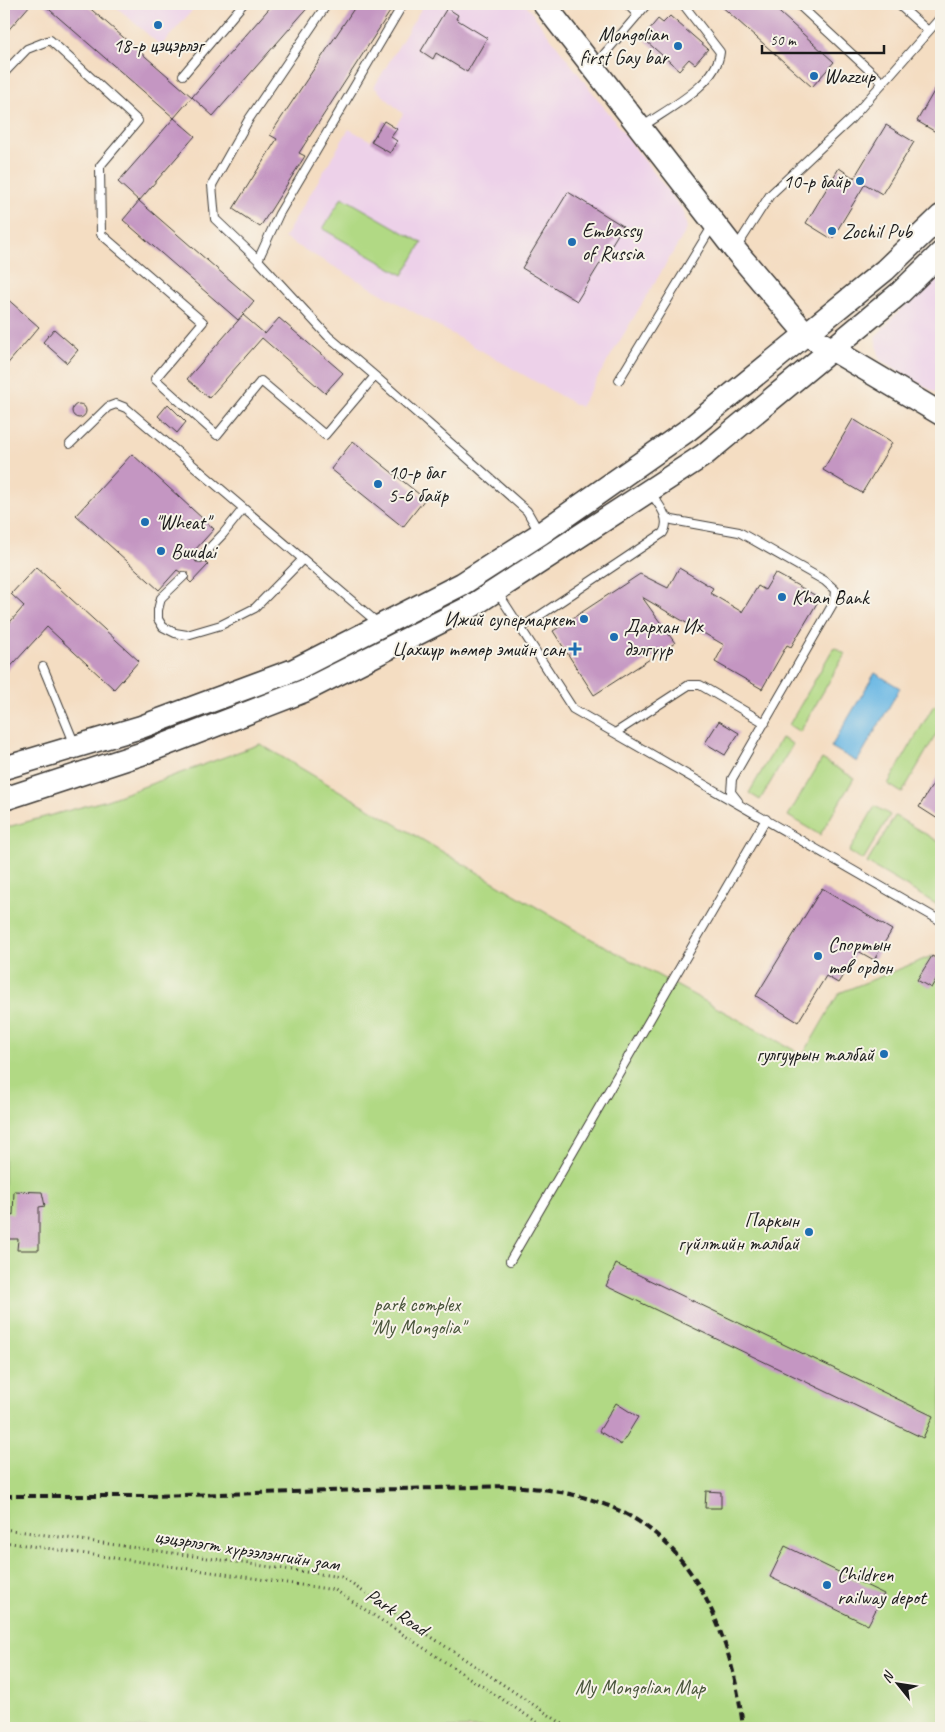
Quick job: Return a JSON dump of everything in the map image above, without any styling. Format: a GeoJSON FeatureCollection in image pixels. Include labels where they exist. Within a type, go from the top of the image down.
{"type":"FeatureCollection","features":[{"type":"Feature","properties":{"kind":"main road"},"geometry":{"type":"LineString","coordinates":[[544,4],[734,250],[806,334],[941,414]]}},
{"type":"Feature","properties":{"kind":"main road"},"geometry":{"type":"LineString","coordinates":[[4,768],[141,727],[294,670],[462,584],[540,534],[688,430],[885,270],[941,216]]}},
{"type":"Feature","properties":{"kind":"main road"},"geometry":{"type":"LineString","coordinates":[[4,799],[141,754],[304,691],[472,606],[704,455],[901,292],[941,253]]}},
{"type":"Feature","properties":{"kind":"lane"},"geometry":{"type":"LineString","coordinates":[[183,75],[243,4]]}},
{"type":"Feature","properties":{"kind":"lane"},"geometry":{"type":"LineString","coordinates":[[327,4],[248,120],[212,185],[215,219],[258,260],[328,336],[527,511],[540,534]]}},
{"type":"Feature","properties":{"kind":"lane"},"geometry":{"type":"LineString","coordinates":[[258,260],[279,214],[403,4]]}},
{"type":"Feature","properties":{"kind":"lane"},"geometry":{"type":"LineString","coordinates":[[627,4],[638,15]]}},
{"type":"Feature","properties":{"kind":"lane"},"geometry":{"type":"LineString","coordinates":[[593,67],[647,4]]}},
{"type":"Feature","properties":{"kind":"lane"},"geometry":{"type":"LineString","coordinates":[[640,128],[708,80],[719,62],[720,52],[683,4]]}},
{"type":"Feature","properties":{"kind":"lane"},"geometry":{"type":"LineString","coordinates":[[798,4],[883,83]]}},
{"type":"Feature","properties":{"kind":"lane"},"geometry":{"type":"LineString","coordinates":[[898,4],[928,31]]}},
{"type":"Feature","properties":{"kind":"lane"},"geometry":{"type":"LineString","coordinates":[[734,250],[770,195],[850,120],[941,17]]}},
{"type":"Feature","properties":{"kind":"lane"},"geometry":{"type":"LineString","coordinates":[[4,73],[27,49],[50,40],[138,121],[100,166],[101,234],[202,322],[155,379],[218,435],[261,381],[325,435],[375,376]]}},
{"type":"Feature","properties":{"kind":"lane"},"geometry":{"type":"LineString","coordinates":[[619,380],[714,223]]}},
{"type":"Feature","properties":{"kind":"lane"},"geometry":{"type":"LineString","coordinates":[[70,444],[108,407],[113,405],[123,406],[381,626]]}},
{"type":"Feature","properties":{"kind":"lane"},"geometry":{"type":"LineString","coordinates":[[521,628],[659,536],[667,524],[665,516],[649,491]]}},
{"type":"Feature","properties":{"kind":"lane"},"geometry":{"type":"LineString","coordinates":[[200,558],[243,509]]}},
{"type":"Feature","properties":{"kind":"lane"},"geometry":{"type":"LineString","coordinates":[[665,516],[672,520],[739,532],[825,581],[835,590],[834,602],[730,786],[733,796],[741,804]]}},
{"type":"Feature","properties":{"kind":"lane"},"geometry":{"type":"LineString","coordinates":[[184,576],[161,598],[158,619],[168,631],[187,635],[220,625],[255,608],[303,559]]}},
{"type":"Feature","properties":{"kind":"lane"},"geometry":{"type":"LineString","coordinates":[[497,591],[573,709],[741,804],[941,921]]}},
{"type":"Feature","properties":{"kind":"lane"},"geometry":{"type":"LineString","coordinates":[[43,667],[75,747]]}},
{"type":"Feature","properties":{"kind":"lane"},"geometry":{"type":"LineString","coordinates":[[615,733],[689,685],[694,684],[700,685],[765,723]]}},
{"type":"Feature","properties":{"kind":"lane"},"geometry":{"type":"LineString","coordinates":[[510,1261],[766,819]]}},
{"type":"Feature","properties":{"kind":"path","name":"цэцэрлэгт хүрээлэнгийн зам"},"geometry":{"type":"LineString","coordinates":[[4,1529],[342,1578],[564,1725],[557,1728]]}},
{"type":"Feature","properties":{"kind":"path","name":"Park Road"},"geometry":{"type":"LineString","coordinates":[[4,1542],[335,1590],[546,1728]]}},
{"type":"Feature","properties":{"kind":"shaded area","name":"18-р цэцэрлэг"},"geometry":{"type":"Polygon","coordinates":[[[113,4],[198,4],[161,46],[113,4]]]}},
{"type":"Feature","properties":{"kind":"shaded area","name":"Embassy of Russia"},"geometry":{"type":"Polygon","coordinates":[[[424,4],[525,4],[684,212],[687,229],[580,407],[284,238],[349,129],[371,141],[384,121],[395,127],[403,114],[374,87],[424,4]]]}},
{"type":"Feature","properties":{"kind":"shaded area"},"geometry":{"type":"Polygon","coordinates":[[[941,266],[941,396],[880,360],[875,337],[941,266]]]}},
{"type":"Feature","properties":{"kind":"green space"},"geometry":{"type":"Polygon","coordinates":[[[342,197],[422,243],[403,275],[323,229],[342,197]]]}},
{"type":"Feature","properties":{"kind":"green space"},"geometry":{"type":"Polygon","coordinates":[[[834,647],[845,654],[800,732],[789,725],[834,647]]]}},
{"type":"Feature","properties":{"kind":"green space"},"geometry":{"type":"Polygon","coordinates":[[[934,705],[941,710],[941,726],[902,793],[888,784],[934,705]]]}},
{"type":"Feature","properties":{"kind":"green space"},"geometry":{"type":"Polygon","coordinates":[[[781,738],[793,744],[760,800],[749,793],[781,738]]]}},
{"type":"Feature","properties":{"kind":"green space","name":"park complex \"My Mongolia\""},"geometry":{"type":"Polygon","coordinates":[[[260,744],[577,931],[803,1055],[839,993],[932,956],[941,961],[941,1728],[4,1728],[4,828],[107,800],[260,744]]]}},
{"type":"Feature","properties":{"kind":"green space"},"geometry":{"type":"Polygon","coordinates":[[[822,759],[854,778],[820,835],[788,816],[822,759]]]}},
{"type":"Feature","properties":{"kind":"green space"},"geometry":{"type":"Polygon","coordinates":[[[875,806],[890,815],[863,860],[849,852],[875,806]]]}},
{"type":"Feature","properties":{"kind":"green space"},"geometry":{"type":"Polygon","coordinates":[[[895,816],[941,843],[941,907],[867,863],[895,816]]]}},
{"type":"Feature","properties":{"kind":"water"},"geometry":{"type":"Polygon","coordinates":[[[875,673],[900,688],[857,762],[831,747],[875,673]]]}},
{"type":"Feature","properties":{"kind":"building"},"geometry":{"type":"Polygon","coordinates":[[[4,4],[31,4],[4,35],[4,4]]]}},
{"type":"Feature","properties":{"kind":"building"},"geometry":{"type":"Polygon","coordinates":[[[43,4],[85,4],[192,97],[174,118],[43,4]]]}},
{"type":"Feature","properties":{"kind":"building"},"geometry":{"type":"Polygon","coordinates":[[[273,4],[311,4],[213,116],[192,97],[273,4]]]}},
{"type":"Feature","properties":{"kind":"building"},"geometry":{"type":"Polygon","coordinates":[[[357,4],[395,4],[299,153],[305,156],[260,227],[233,209],[277,139],[270,135],[357,4]]]}},
{"type":"Feature","properties":{"kind":"building"},"geometry":{"type":"Polygon","coordinates":[[[719,4],[770,4],[834,62],[812,87],[719,4]]]}},
{"type":"Feature","properties":{"kind":"building"},"geometry":{"type":"Polygon","coordinates":[[[447,8],[458,15],[456,19],[487,38],[467,72],[436,53],[433,59],[421,51],[447,8]]]}},
{"type":"Feature","properties":{"kind":"building"},"geometry":{"type":"Polygon","coordinates":[[[670,16],[708,49],[695,64],[689,59],[679,70],[646,41],[652,34],[648,31],[658,19],[663,23],[670,16]]]}},
{"type":"Feature","properties":{"kind":"building"},"geometry":{"type":"Polygon","coordinates":[[[941,79],[941,135],[917,121],[941,79]]]}},
{"type":"Feature","properties":{"kind":"building"},"geometry":{"type":"Polygon","coordinates":[[[174,118],[195,136],[139,201],[118,182],[174,118]]]}},
{"type":"Feature","properties":{"kind":"building"},"geometry":{"type":"Polygon","coordinates":[[[384,121],[397,129],[391,137],[397,141],[390,153],[371,142],[384,121]]]}},
{"type":"Feature","properties":{"kind":"building","name":"10-р байр"},"geometry":{"type":"Polygon","coordinates":[[[886,125],[914,142],[882,194],[865,184],[832,239],[806,223],[839,168],[854,178],[886,125]]]}},
{"type":"Feature","properties":{"kind":"building"},"geometry":{"type":"Polygon","coordinates":[[[568,192],[623,226],[577,301],[522,268],[568,192]]]}},
{"type":"Feature","properties":{"kind":"building"},"geometry":{"type":"Polygon","coordinates":[[[139,201],[254,301],[238,320],[123,220],[139,201]]]}},
{"type":"Feature","properties":{"kind":"building"},"geometry":{"type":"Polygon","coordinates":[[[4,296],[39,327],[4,368],[4,296]]]}},
{"type":"Feature","properties":{"kind":"building"},"geometry":{"type":"Polygon","coordinates":[[[243,315],[265,334],[279,318],[343,373],[325,393],[262,338],[209,398],[187,379],[243,315]]]}},
{"type":"Feature","properties":{"kind":"building"},"geometry":{"type":"Polygon","coordinates":[[[54,329],[78,350],[67,363],[43,342],[54,329]]]}},
{"type":"Feature","properties":{"kind":"building"},"geometry":{"type":"Polygon","coordinates":[[[79,404],[84,406],[86,411],[84,416],[79,418],[74,416],[72,411],[74,406],[79,404]]]}},
{"type":"Feature","properties":{"kind":"building"},"geometry":{"type":"Polygon","coordinates":[[[168,404],[186,422],[177,433],[158,416],[168,404]]]}},
{"type":"Feature","properties":{"kind":"building"},"geometry":{"type":"Polygon","coordinates":[[[853,419],[892,443],[862,493],[823,470],[853,419]]]}},
{"type":"Feature","properties":{"kind":"building","name":"10-р баг 5-6 байр"},"geometry":{"type":"Polygon","coordinates":[[[353,441],[425,499],[403,527],[331,469],[353,441]]]}},
{"type":"Feature","properties":{"kind":"building","name":"\"Wheat\""},"geometry":{"type":"Polygon","coordinates":[[[132,454],[214,529],[194,551],[196,562],[204,561],[208,565],[191,583],[188,580],[188,572],[177,570],[159,590],[76,515],[132,454]]]}},
{"type":"Feature","properties":{"kind":"building"},"geometry":{"type":"Polygon","coordinates":[[[36,567],[139,661],[114,689],[47,627],[4,674],[4,629],[24,606],[11,594],[36,567]]]}},
{"type":"Feature","properties":{"kind":"building"},"geometry":{"type":"Polygon","coordinates":[[[679,568],[713,588],[710,593],[742,612],[758,586],[765,590],[775,573],[820,598],[791,647],[787,645],[762,689],[715,662],[724,645],[642,597],[675,643],[594,695],[553,631],[640,574],[668,588],[679,568]]]}},
{"type":"Feature","properties":{"kind":"building"},"geometry":{"type":"Polygon","coordinates":[[[719,721],[739,733],[725,755],[705,743],[719,721]]]}},
{"type":"Feature","properties":{"kind":"building"},"geometry":{"type":"Polygon","coordinates":[[[941,771],[941,821],[919,807],[941,771]]]}},
{"type":"Feature","properties":{"kind":"building","name":"Спортын төв ордон"},"geometry":{"type":"Polygon","coordinates":[[[822,888],[892,930],[874,960],[858,951],[838,983],[826,976],[798,1022],[756,996],[822,888]]]}},
{"type":"Feature","properties":{"kind":"building"},"geometry":{"type":"Polygon","coordinates":[[[932,956],[941,961],[941,971],[931,988],[917,980],[932,956]]]}},
{"type":"Feature","properties":{"kind":"building"},"geometry":{"type":"Polygon","coordinates":[[[14,1191],[42,1192],[45,1206],[39,1207],[39,1250],[17,1250],[18,1239],[6,1239],[7,1212],[13,1215],[14,1191]]]}},
{"type":"Feature","properties":{"kind":"building"},"geometry":{"type":"Polygon","coordinates":[[[616,1264],[933,1416],[923,1438],[606,1286],[616,1264]]]}},
{"type":"Feature","properties":{"kind":"building"},"geometry":{"type":"Polygon","coordinates":[[[616,1403],[638,1417],[621,1445],[599,1431],[616,1403]]]}},
{"type":"Feature","properties":{"kind":"building"},"geometry":{"type":"Polygon","coordinates":[[[706,1491],[721,1492],[721,1508],[705,1508],[706,1491]]]}},
{"type":"Feature","properties":{"kind":"building","name":"Children railway depot"},"geometry":{"type":"Polygon","coordinates":[[[785,1546],[884,1594],[868,1625],[770,1577],[785,1546]]]}},
{"type":"Feature","properties":{"kind":"railway"},"geometry":{"type":"LineString","coordinates":[[4,1496],[150,1496],[509,1486],[545,1489],[607,1505],[634,1519],[658,1536],[680,1558],[698,1585],[715,1618],[725,1645],[733,1672],[743,1728]]}},
{"type":"Feature","properties":{"kind":"place","name":"18-р цэцэрлэг"},"geometry":{"type":"Point","coordinates":[158,25]}},
{"type":"Feature","properties":{"kind":"place","name":"Mongolian first Gay bar"},"geometry":{"type":"Point","coordinates":[678,46]}},
{"type":"Feature","properties":{"kind":"place","name":"Wazzup"},"geometry":{"type":"Point","coordinates":[814,76]}},
{"type":"Feature","properties":{"kind":"place","name":"10-р байр"},"geometry":{"type":"Point","coordinates":[860,181]}},
{"type":"Feature","properties":{"kind":"place","name":"Zochil Pub"},"geometry":{"type":"Point","coordinates":[832,231]}},
{"type":"Feature","properties":{"kind":"place","name":"Embassy of Russia"},"geometry":{"type":"Point","coordinates":[572,242]}},
{"type":"Feature","properties":{"kind":"place","name":"10-р баг 5-6 байр"},"geometry":{"type":"Point","coordinates":[378,484]}},
{"type":"Feature","properties":{"kind":"place","name":"\"Wheat\""},"geometry":{"type":"Point","coordinates":[145,522]}},
{"type":"Feature","properties":{"kind":"place","name":"Buudai"},"geometry":{"type":"Point","coordinates":[161,551]}},
{"type":"Feature","properties":{"kind":"place","name":"Khan Bank"},"geometry":{"type":"Point","coordinates":[782,597]}},
{"type":"Feature","properties":{"kind":"place","name":"Ижий супермаркет"},"geometry":{"type":"Point","coordinates":[584,619]}},
{"type":"Feature","properties":{"kind":"place","name":"Дархан Их дэлгүүр"},"geometry":{"type":"Point","coordinates":[614,637]}},
{"type":"Feature","properties":{"kind":"place","name":"Цахиур төмөр эмийн сан"},"geometry":{"type":"Point","coordinates":[575,649]}},
{"type":"Feature","properties":{"kind":"place","name":"Спортын төв ордон"},"geometry":{"type":"Point","coordinates":[818,956]}},
{"type":"Feature","properties":{"kind":"place","name":"гулгуурын талбай"},"geometry":{"type":"Point","coordinates":[884,1054]}},
{"type":"Feature","properties":{"kind":"place","name":"Паркын гүйлтийн талбай"},"geometry":{"type":"Point","coordinates":[809,1232]}},
{"type":"Feature","properties":{"kind":"place","name":"Children railway depot"},"geometry":{"type":"Point","coordinates":[827,1585]}},
{"type":"Feature","properties":{"kind":"park label","name":"My Mongolian Map"},"geometry":{"type":"Point","coordinates":[640,1687]}}]}
